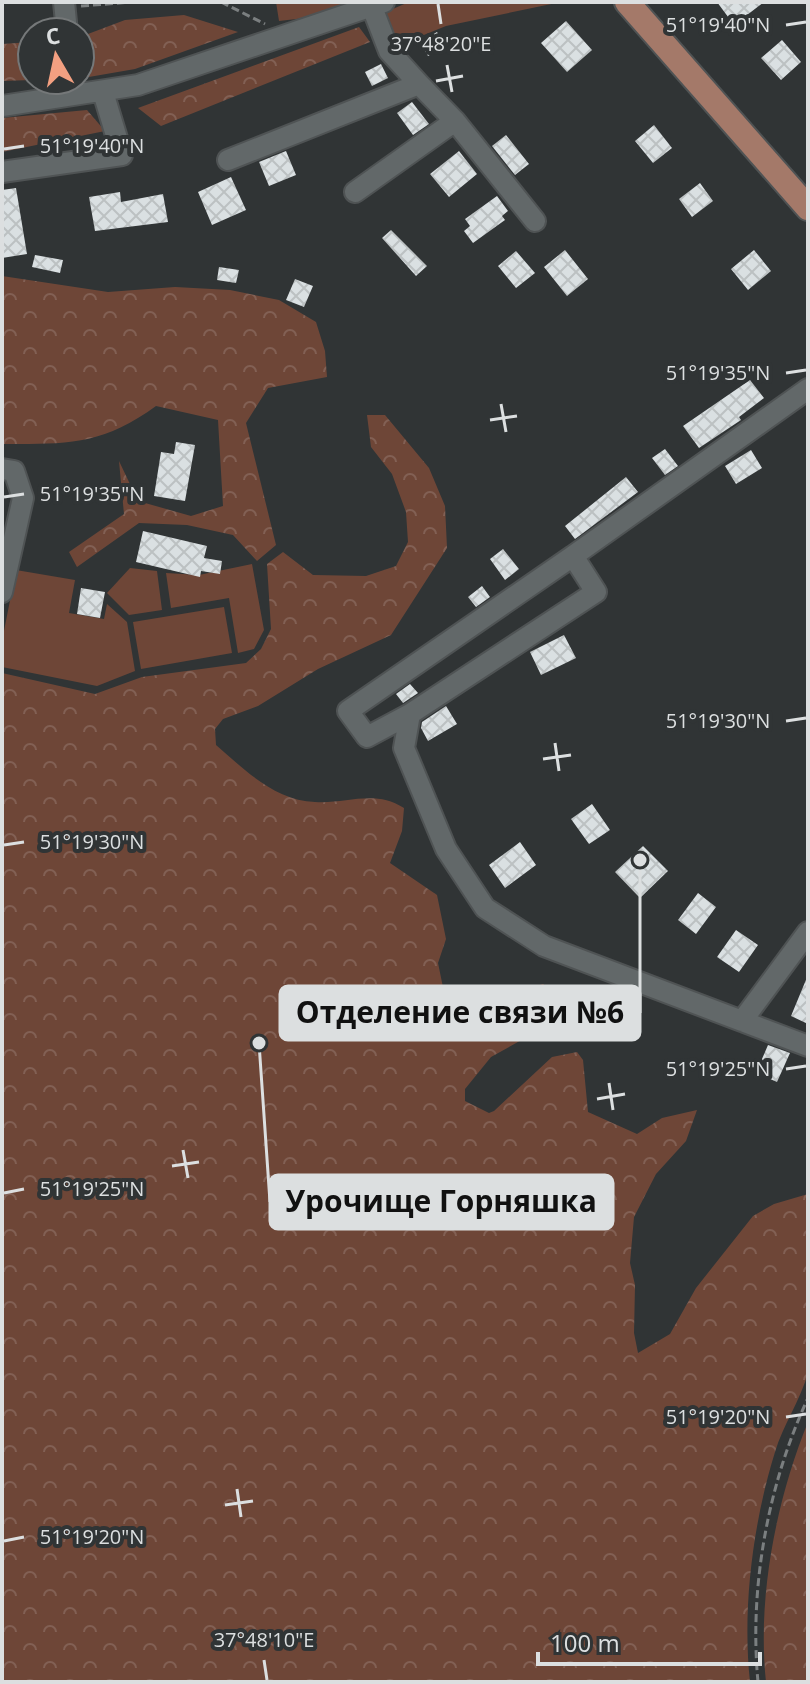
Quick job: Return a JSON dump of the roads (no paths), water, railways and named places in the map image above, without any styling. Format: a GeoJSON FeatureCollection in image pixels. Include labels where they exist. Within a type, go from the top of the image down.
{"type":"FeatureCollection","features":[{"type":"Feature","properties":{"kind":"main road"},"geometry":{"type":"LineString","coordinates":[[627,2],[808,208]]}},
{"type":"Feature","properties":{"kind":"street"},"geometry":{"type":"LineString","coordinates":[[96,91],[138,85],[375,3],[389,51],[455,121],[535,221]]}},
{"type":"Feature","properties":{"kind":"street"},"geometry":{"type":"LineString","coordinates":[[228,160],[419,84]]}},
{"type":"Feature","properties":{"kind":"street"},"geometry":{"type":"LineString","coordinates":[[2,172],[122,155],[103,92]]}},
{"type":"Feature","properties":{"kind":"street"},"geometry":{"type":"LineString","coordinates":[[2,106],[43,96]]}},
{"type":"Feature","properties":{"kind":"street"},"geometry":{"type":"LineString","coordinates":[[355,192],[455,121]]}},
{"type":"Feature","properties":{"kind":"street"},"geometry":{"type":"LineString","coordinates":[[573,556],[596,592],[410,714],[367,737],[348,711],[808,389]]}},
{"type":"Feature","properties":{"kind":"street"},"geometry":{"type":"LineString","coordinates":[[2,469],[14,471],[23,498],[6,551],[2,592]]}},
{"type":"Feature","properties":{"kind":"street"},"geometry":{"type":"LineString","coordinates":[[410,714],[404,748],[446,849],[485,908],[544,946],[808,1046]]}},
{"type":"Feature","properties":{"kind":"street"},"geometry":{"type":"LineString","coordinates":[[742,1021],[808,932]]}},
{"type":"Feature","properties":{"kind":"place","name":"Отделение связи №6"},"geometry":{"type":"Point","coordinates":[640,860]}},
{"type":"Feature","properties":{"kind":"place","name":"Урочище Горняшка"},"geometry":{"type":"Point","coordinates":[259,1043]}}]}
